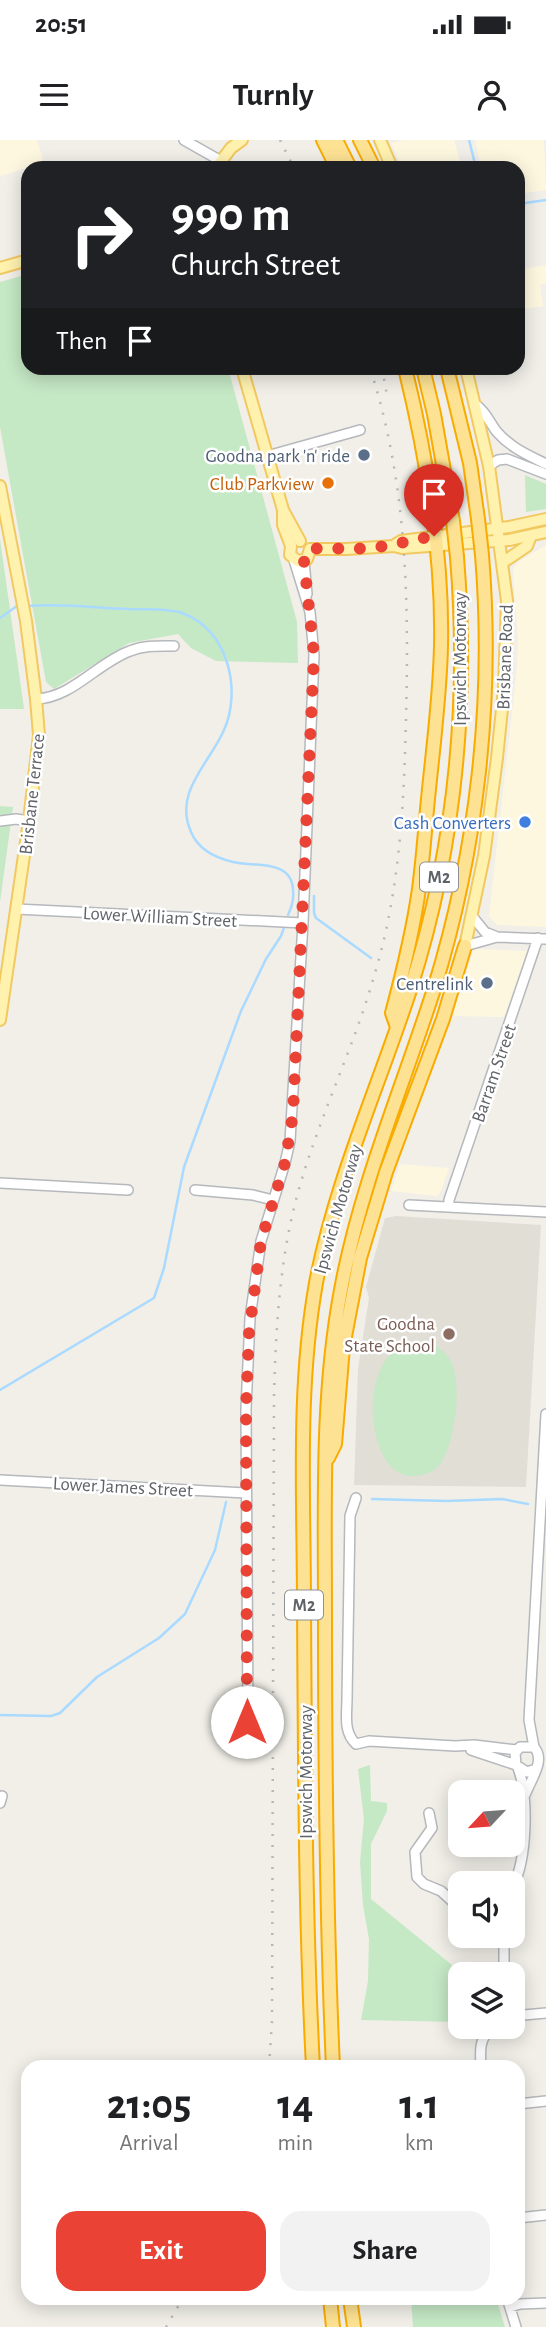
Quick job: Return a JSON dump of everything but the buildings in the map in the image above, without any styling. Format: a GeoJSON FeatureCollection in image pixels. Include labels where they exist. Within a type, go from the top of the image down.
{"type":"FeatureCollection","features":[{"type":"Feature","properties":{"kind":"highway"},"geometry":{"type":"LineString","coordinates":[[323,140],[334,161]]}},
{"type":"Feature","properties":{"kind":"highway"},"geometry":{"type":"LineString","coordinates":[[337,140],[347,161]]}},
{"type":"Feature","properties":{"kind":"highway"},"geometry":{"type":"LineString","coordinates":[[360,140],[370,161]]}},
{"type":"Feature","properties":{"kind":"highway"},"geometry":{"type":"LineString","coordinates":[[397,1028],[392,1013],[419,888],[438,709],[441,623],[435,541],[424,459],[406,375]]}},
{"type":"Feature","properties":{"kind":"highway","name":"Ipswich Motorway"},"geometry":{"type":"LineString","coordinates":[[313,2060],[305,1830],[302,1425],[306,1352],[317,1279],[331,1219],[360,1126],[397,1028],[430,916],[444,858],[461,722],[462,672],[457,558],[453,521],[425,375]]}},
{"type":"Feature","properties":{"kind":"highway","name":"Ipswich Motorway"},"geometry":{"type":"LineString","coordinates":[[333,2060],[325,1807],[325,1465],[330,1368],[347,1258],[368,1180],[445,949],[472,826],[481,755],[486,638],[482,555],[470,463],[449,375]]}},
{"type":"Feature","properties":{"kind":"highway"},"geometry":{"type":"LineString","coordinates":[[325,1465],[335,1444],[343,1347],[360,1258],[386,1172],[443,1019],[465,946]]}},
{"type":"Feature","properties":{"kind":"highway"},"geometry":{"type":"LineString","coordinates":[[331,2305],[334,2327]]}},
{"type":"Feature","properties":{"kind":"highway"},"geometry":{"type":"LineString","coordinates":[[351,2305],[354,2327]]}},
{"type":"Feature","properties":{"kind":"main road"},"geometry":{"type":"LineString","coordinates":[[220,161],[242,140]]}},
{"type":"Feature","properties":{"kind":"main road"},"geometry":{"type":"LineString","coordinates":[[380,140],[389,161]]}},
{"type":"Feature","properties":{"kind":"main road"},"geometry":{"type":"LineString","coordinates":[[0,268],[21,262]]}},
{"type":"Feature","properties":{"kind":"main road"},"geometry":{"type":"LineString","coordinates":[[244,375],[283,510],[283,525],[295,543]]}},
{"type":"Feature","properties":{"kind":"main road","name":"Brisbane Road"},"geometry":{"type":"LineString","coordinates":[[465,946],[486,843],[504,689],[507,601],[489,466],[468,375]]}},
{"type":"Feature","properties":{"kind":"main road","name":"Brisbane Terrace"},"geometry":{"type":"LineString","coordinates":[[0,486],[26,621],[39,735],[0,1020]]}},
{"type":"Feature","properties":{"kind":"main road"},"geometry":{"type":"LineString","coordinates":[[498,534],[546,519]]}},
{"type":"Feature","properties":{"kind":"main road"},"geometry":{"type":"LineString","coordinates":[[310,549],[355,549],[394,546],[401,541],[435,541],[498,534],[531,536],[546,532]]}},
{"type":"Feature","properties":{"kind":"main road"},"geometry":{"type":"LineString","coordinates":[[502,563],[527,546],[531,536]]}},
{"type":"Feature","properties":{"kind":"main road"},"geometry":{"type":"LineString","coordinates":[[295,543],[306,543],[310,549],[309,556],[299,561],[290,555],[295,543]]}},
{"type":"Feature","properties":{"kind":"street"},"geometry":{"type":"LineString","coordinates":[[184,140],[214,161]]}},
{"type":"Feature","properties":{"kind":"street"},"geometry":{"type":"LineString","coordinates":[[476,405],[483,410],[507,442],[546,464]]}},
{"type":"Feature","properties":{"kind":"street"},"geometry":{"type":"LineString","coordinates":[[267,456],[360,430]]}},
{"type":"Feature","properties":{"kind":"street"},"geometry":{"type":"LineString","coordinates":[[489,466],[507,458],[546,474]]}},
{"type":"Feature","properties":{"kind":"street"},"geometry":{"type":"LineString","coordinates":[[242,1735],[247,1716],[246,1375],[250,1318],[261,1241],[285,1163],[293,1114],[303,923],[314,655],[312,625],[299,561]]}},
{"type":"Feature","properties":{"kind":"street"},"geometry":{"type":"LineString","coordinates":[[36,699],[57,696],[128,652],[148,646],[174,646]]}},
{"type":"Feature","properties":{"kind":"street"},"geometry":{"type":"LineString","coordinates":[[0,821],[29,821]]}},
{"type":"Feature","properties":{"kind":"street","name":"Lower William Street"},"geometry":{"type":"LineString","coordinates":[[16,909],[303,923]]}},
{"type":"Feature","properties":{"kind":"street"},"geometry":{"type":"LineString","coordinates":[[472,916],[485,932],[496,937]]}},
{"type":"Feature","properties":{"kind":"street"},"geometry":{"type":"LineString","coordinates":[[465,946],[496,937],[542,939]]}},
{"type":"Feature","properties":{"kind":"street","name":"Barram Street"},"geometry":{"type":"LineString","coordinates":[[449,1207],[457,1175],[542,939]]}},
{"type":"Feature","properties":{"kind":"street"},"geometry":{"type":"LineString","coordinates":[[0,1183],[128,1190]]}},
{"type":"Feature","properties":{"kind":"street"},"geometry":{"type":"LineString","coordinates":[[195,1190],[253,1195],[273,1200]]}},
{"type":"Feature","properties":{"kind":"street"},"geometry":{"type":"LineString","coordinates":[[409,1205],[546,1212]]}},
{"type":"Feature","properties":{"kind":"street"},"geometry":{"type":"LineString","coordinates":[[520,1780],[514,1757],[529,1720],[546,1414]]}},
{"type":"Feature","properties":{"kind":"street","name":"Lower James Street"},"geometry":{"type":"LineString","coordinates":[[0,1480],[246,1493]]}},
{"type":"Feature","properties":{"kind":"street"},"geometry":{"type":"LineString","coordinates":[[356,1498],[350,1516],[346,1699],[347,1729],[356,1744],[369,1741],[539,1750]]}},
{"type":"Feature","properties":{"kind":"street"},"geometry":{"type":"LineString","coordinates":[[525,1798],[540,1766],[539,1750],[529,1720]]}},
{"type":"Feature","properties":{"kind":"street"},"geometry":{"type":"LineString","coordinates":[[455,1746],[482,1752],[527,1772],[540,1766]]}},
{"type":"Feature","properties":{"kind":"street"},"geometry":{"type":"LineString","coordinates":[[429,1813],[432,1828],[415,1852],[417,1877],[448,1897]]}},
{"type":"Feature","properties":{"kind":"street"},"geometry":{"type":"LineString","coordinates":[[525,1818],[525,1840]]}},
{"type":"Feature","properties":{"kind":"street"},"geometry":{"type":"LineString","coordinates":[[525,2015],[546,2013]]}},
{"type":"Feature","properties":{"kind":"street"},"geometry":{"type":"LineString","coordinates":[[481,2060],[483,2039]]}},
{"type":"Feature","properties":{"kind":"street"},"geometry":{"type":"LineString","coordinates":[[525,2103],[546,2101]]}},
{"type":"Feature","properties":{"kind":"street"},"geometry":{"type":"LineString","coordinates":[[525,2217],[546,2215]]}},
{"type":"Feature","properties":{"kind":"street"},"geometry":{"type":"LineString","coordinates":[[525,2304],[546,2303]]}},
{"type":"Feature","properties":{"kind":"street"},"geometry":{"type":"LineString","coordinates":[[510,2305],[516,2327]]}},
{"type":"Feature","properties":{"kind":"shaded area"},"geometry":{"type":"Polygon","coordinates":[[[0,140],[37,140],[43,161],[21,161],[21,170],[0,176],[0,140]]]}},
{"type":"Feature","properties":{"kind":"shaded area"},"geometry":{"type":"Polygon","coordinates":[[[404,140],[454,140],[460,161],[399,161],[391,143],[404,140]]]}},
{"type":"Feature","properties":{"kind":"shaded area"},"geometry":{"type":"Polygon","coordinates":[[[475,140],[544,140],[546,190],[525,193],[525,161],[480,161],[475,140]]]}},
{"type":"Feature","properties":{"kind":"shaded area"},"geometry":{"type":"Polygon","coordinates":[[[546,265],[546,283],[540,285],[543,306],[525,309],[525,269],[546,265]]]}},
{"type":"Feature","properties":{"kind":"shaded area"},"geometry":{"type":"Polygon","coordinates":[[[546,545],[546,927],[497,925],[489,916],[517,668],[518,642],[513,574],[518,562],[546,545]]]}},
{"type":"Feature","properties":{"kind":"shaded area"},"geometry":{"type":"Polygon","coordinates":[[[474,949],[527,951],[504,1017],[452,1016],[474,949]]]}},
{"type":"Feature","properties":{"kind":"shaded area"},"geometry":{"type":"Polygon","coordinates":[[[400,1164],[449,1168],[440,1193],[437,1196],[391,1191],[400,1164]]]}},
{"type":"Feature","properties":{"kind":"shaded area","name":"Goodna State School"},"geometry":{"type":"Polygon","coordinates":[[[396,1216],[541,1225],[526,1487],[354,1485],[358,1369],[369,1298],[366,1287],[385,1218],[396,1216]]]}},
{"type":"Feature","properties":{"kind":"green space"},"geometry":{"type":"Polygon","coordinates":[[[21,276],[21,375],[230,375],[297,622],[298,663],[216,661],[191,648],[178,634],[129,643],[54,689],[46,682],[0,427],[0,282],[21,276]]]}},
{"type":"Feature","properties":{"kind":"green space"},"geometry":{"type":"Polygon","coordinates":[[[525,475],[546,484],[546,509],[526,512],[525,475]]]}},
{"type":"Feature","properties":{"kind":"green space"},"geometry":{"type":"Polygon","coordinates":[[[0,539],[24,709],[0,709],[0,539]]]}},
{"type":"Feature","properties":{"kind":"green space"},"geometry":{"type":"Polygon","coordinates":[[[0,806],[13,807],[0,902],[0,806]]]}},
{"type":"Feature","properties":{"kind":"green space"},"geometry":{"type":"Polygon","coordinates":[[[433,1344],[442,1350],[454,1368],[456,1412],[445,1456],[439,1466],[425,1474],[409,1476],[394,1470],[384,1456],[373,1418],[374,1397],[385,1361],[396,1350],[433,1344]]]}},
{"type":"Feature","properties":{"kind":"green space"},"geometry":{"type":"Polygon","coordinates":[[[370,1765],[371,1801],[387,1803],[387,1811],[371,1844],[371,1899],[448,1962],[448,2022],[361,2020],[368,1981],[369,1939],[360,1862],[364,1819],[358,1769],[370,1765]]]}},
{"type":"Feature","properties":{"kind":"green space"},"geometry":{"type":"Polygon","coordinates":[[[411,2305],[498,2305],[505,2327],[413,2327],[411,2305]]]}},
{"type":"Feature","properties":{"kind":"waterway"},"geometry":{"type":"LineString","coordinates":[[469,140],[474,161]]}},
{"type":"Feature","properties":{"kind":"waterway"},"geometry":{"type":"LineString","coordinates":[[525,203],[546,200]]}},
{"type":"Feature","properties":{"kind":"waterway"},"geometry":{"type":"LineString","coordinates":[[0,618],[21,606]]}},
{"type":"Feature","properties":{"kind":"waterway"},"geometry":{"type":"LineString","coordinates":[[28,606],[169,610],[198,621],[210,632],[227,663],[232,697],[224,730],[190,791],[187,817],[191,832],[203,848],[220,858],[270,866],[286,873],[291,880],[293,893],[288,915]]}},
{"type":"Feature","properties":{"kind":"waterway"},"geometry":{"type":"LineString","coordinates":[[314,896],[316,918],[371,958]]}},
{"type":"Feature","properties":{"kind":"waterway"},"geometry":{"type":"LineString","coordinates":[[0,1390],[154,1298],[164,1268],[184,1167],[241,1011],[285,925]]}},
{"type":"Feature","properties":{"kind":"waterway"},"geometry":{"type":"LineString","coordinates":[[372,1499],[502,1499],[528,1504]]}},
{"type":"Feature","properties":{"kind":"waterway"},"geometry":{"type":"LineString","coordinates":[[0,1715],[51,1716],[60,1713],[97,1677],[159,1638],[185,1614],[215,1550],[226,1502]]}},
{"type":"Feature","properties":{"kind":"railway"},"geometry":{"type":"LineString","coordinates":[[280,140],[290,161]]}},
{"type":"Feature","properties":{"kind":"railway"},"geometry":{"type":"LineString","coordinates":[[269,2060],[272,2021],[274,1396],[280,1288],[288,1235],[301,1182],[367,999],[383,941],[395,878],[404,782],[407,629],[403,541],[392,454],[372,375]]}},
{"type":"Feature","properties":{"kind":"railway"},"geometry":{"type":"LineString","coordinates":[[383,375],[387,395]]}},
{"type":"Feature","properties":{"kind":"railway"},"geometry":{"type":"LineString","coordinates":[[166,2327],[179,2305]]}},
{"type":"Feature","properties":{"kind":"place","name":"Goodna park 'n' ride"},"geometry":{"type":"Point","coordinates":[364,455]}},
{"type":"Feature","properties":{"kind":"place","name":"Club Parkview"},"geometry":{"type":"Point","coordinates":[328,483]}},
{"type":"Feature","properties":{"kind":"place","name":"Cash Converters"},"geometry":{"type":"Point","coordinates":[525,822]}},
{"type":"Feature","properties":{"kind":"place","name":"Centrelink"},"geometry":{"type":"Point","coordinates":[487,983]}},
{"type":"Feature","properties":{"kind":"place","name":"Goodna State School"},"geometry":{"type":"Point","coordinates":[449,1334]}},
{"type":"Feature","properties":{"kind":"route"},"geometry":{"type":"LineString","coordinates":[[247,1722],[246,1375],[257,1261],[266,1218],[285,1163],[293,1114],[314,655],[304,561],[309,556],[310,549],[315,548],[394,546],[401,541],[434,536]]}}]}
